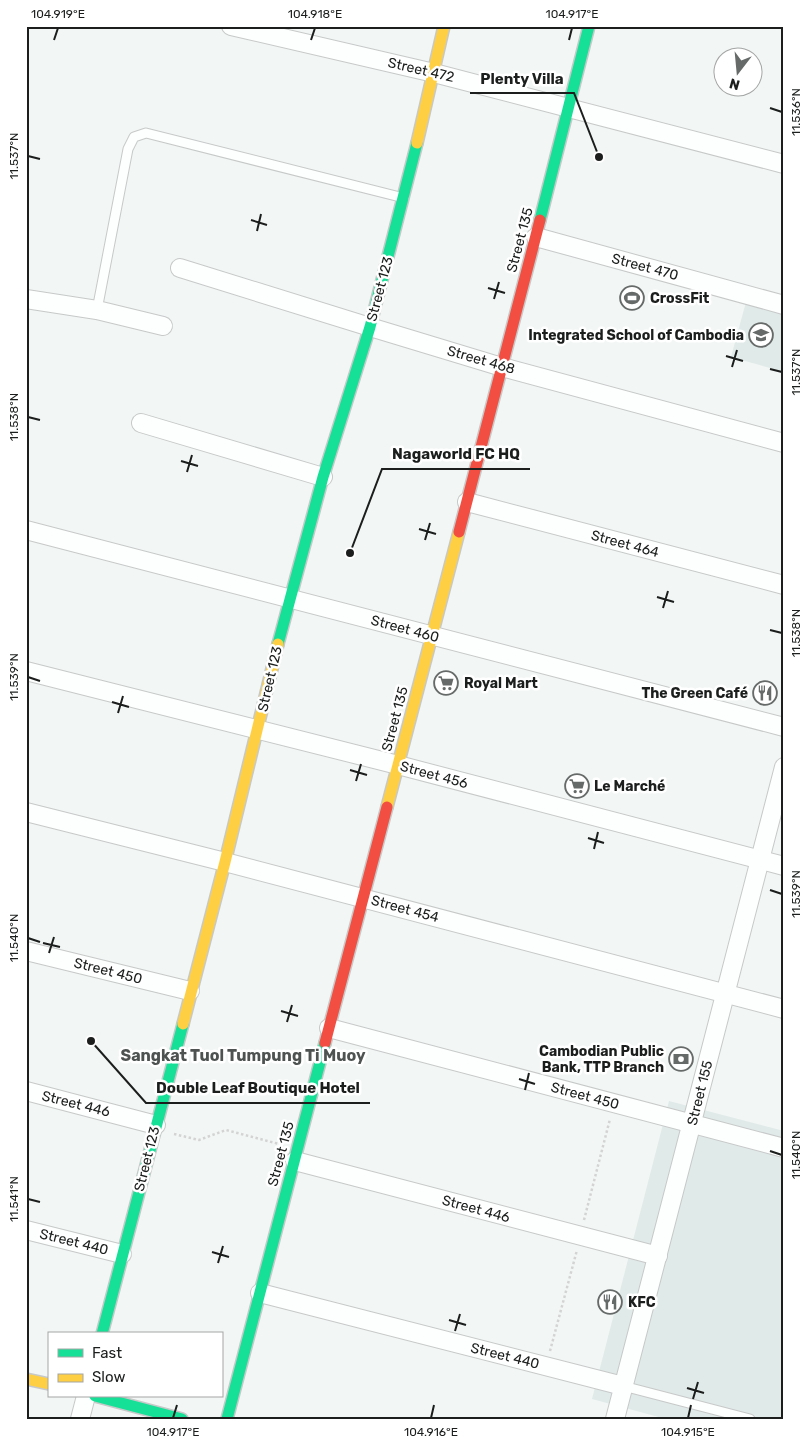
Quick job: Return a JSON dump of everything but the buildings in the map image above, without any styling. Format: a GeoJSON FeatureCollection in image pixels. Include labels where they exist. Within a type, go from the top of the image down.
{"type":"FeatureCollection","features":[{"type":"Feature","properties":{"kind":"street","name":"Street 472"},"geometry":{"type":"LineString","coordinates":[[231,26],[434,73],[784,164]]}},
{"type":"Feature","properties":{"kind":"street","name":"Street 123"},"geometry":{"type":"LineString","coordinates":[[102,1332],[225,862],[289,598],[370,327],[404,198],[444,26]]}},
{"type":"Feature","properties":{"kind":"street","name":"Street 135"},"geometry":{"type":"LineString","coordinates":[[227,1419],[570,107],[589,26]]}},
{"type":"Feature","properties":{"kind":"street","name":"Street 470"},"geometry":{"type":"LineString","coordinates":[[536,237],[784,305]]}},
{"type":"Feature","properties":{"kind":"street","name":"Street 468"},"geometry":{"type":"LineString","coordinates":[[180,268],[502,366],[784,443]]}},
{"type":"Feature","properties":{"kind":"street"},"geometry":{"type":"LineString","coordinates":[[26,299],[97,310],[164,326]]}},
{"type":"Feature","properties":{"kind":"street"},"geometry":{"type":"LineString","coordinates":[[141,423],[324,477]]}},
{"type":"Feature","properties":{"kind":"street","name":"Street 464"},"geometry":{"type":"LineString","coordinates":[[467,502],[784,586]]}},
{"type":"Feature","properties":{"kind":"street","name":"Street 460"},"geometry":{"type":"LineString","coordinates":[[26,530],[784,727]]}},
{"type":"Feature","properties":{"kind":"street","name":"Street 456"},"geometry":{"type":"LineString","coordinates":[[26,670],[784,866]]}},
{"type":"Feature","properties":{"kind":"street","name":"Street 155"},"geometry":{"type":"LineString","coordinates":[[615,1419],[784,767]]}},
{"type":"Feature","properties":{"kind":"street","name":"Street 454"},"geometry":{"type":"LineString","coordinates":[[26,812],[225,862],[784,1009]]}},
{"type":"Feature","properties":{"kind":"street","name":"Street 450"},"geometry":{"type":"LineString","coordinates":[[26,951],[190,991]]}},
{"type":"Feature","properties":{"kind":"street","name":"Street 450"},"geometry":{"type":"LineString","coordinates":[[329,1028],[784,1148]]}},
{"type":"Feature","properties":{"kind":"street","name":"Street 446"},"geometry":{"type":"LineString","coordinates":[[26,1091],[155,1127]]}},
{"type":"Feature","properties":{"kind":"street","name":"Street 446"},"geometry":{"type":"LineString","coordinates":[[296,1155],[658,1256]]}},
{"type":"Feature","properties":{"kind":"street","name":"Street 440"},"geometry":{"type":"LineString","coordinates":[[26,1230],[122,1254]]}},
{"type":"Feature","properties":{"kind":"street","name":"Street 440"},"geometry":{"type":"LineString","coordinates":[[260,1293],[623,1386]]}},
{"type":"Feature","properties":{"kind":"street"},"geometry":{"type":"LineString","coordinates":[[26,1379],[48,1384]]}},
{"type":"Feature","properties":{"kind":"street"},"geometry":{"type":"LineString","coordinates":[[80,1419],[85,1398]]}},
{"type":"Feature","properties":{"kind":"street"},"geometry":{"type":"LineString","coordinates":[[103,1398],[182,1419]]}},
{"type":"Feature","properties":{"kind":"lane"},"geometry":{"type":"LineString","coordinates":[[97,310],[128,149],[134,137],[146,133],[404,198]]}},
{"type":"Feature","properties":{"kind":"lane","name":"Street 440"},"geometry":{"type":"LineString","coordinates":[[623,1386],[750,1419]]}},
{"type":"Feature","properties":{"kind":"path"},"geometry":{"type":"LineString","coordinates":[[155,1127],[199,1140],[226,1130],[296,1155]]}},
{"type":"Feature","properties":{"kind":"shaded area","name":"Integrated School of Cambodia"},"geometry":{"type":"Polygon","coordinates":[[[746,302],[784,313],[784,372],[731,357],[746,302]]]}},
{"type":"Feature","properties":{"kind":"shaded area"},"geometry":{"type":"Polygon","coordinates":[[[669,1101],[784,1131],[784,1419],[666,1419],[592,1399],[669,1101]]]}},
{"type":"Feature","properties":{"kind":"traffic: fast"},"geometry":{"type":"LineString","coordinates":[[540,220],[589,26]]}},
{"type":"Feature","properties":{"kind":"traffic: fast"},"geometry":{"type":"LineString","coordinates":[[278,644],[323,477],[370,327],[417,143]]}},
{"type":"Feature","properties":{"kind":"traffic: fast"},"geometry":{"type":"LineString","coordinates":[[103,1332],[183,1024]]}},
{"type":"Feature","properties":{"kind":"traffic: fast"},"geometry":{"type":"LineString","coordinates":[[227,1419],[325,1043]]}},
{"type":"Feature","properties":{"kind":"traffic: fast"},"geometry":{"type":"LineString","coordinates":[[103,1398],[182,1419]]}},
{"type":"Feature","properties":{"kind":"traffic: slow"},"geometry":{"type":"LineString","coordinates":[[417,143],[444,26]]}},
{"type":"Feature","properties":{"kind":"traffic: slow"},"geometry":{"type":"LineString","coordinates":[[387,807],[459,532]]}},
{"type":"Feature","properties":{"kind":"traffic: slow"},"geometry":{"type":"LineString","coordinates":[[183,1024],[278,644]]}},
{"type":"Feature","properties":{"kind":"traffic: slow"},"geometry":{"type":"LineString","coordinates":[[26,1379],[48,1384]]}},
{"type":"Feature","properties":{"kind":"traffic: jam"},"geometry":{"type":"LineString","coordinates":[[459,532],[540,220]]}},
{"type":"Feature","properties":{"kind":"traffic: jam"},"geometry":{"type":"LineString","coordinates":[[325,1043],[387,807]]}},
{"type":"Feature","properties":{"kind":"place","name":"Plenty Villa"},"geometry":{"type":"Point","coordinates":[599,157]}},
{"type":"Feature","properties":{"kind":"place","name":"CrossFit"},"geometry":{"type":"Point","coordinates":[632,298]}},
{"type":"Feature","properties":{"kind":"place","name":"Integrated School of Cambodia"},"geometry":{"type":"Point","coordinates":[761,335]}},
{"type":"Feature","properties":{"kind":"place","name":"Nagaworld FC HQ"},"geometry":{"type":"Point","coordinates":[350,553]}},
{"type":"Feature","properties":{"kind":"place","name":"Royal Mart"},"geometry":{"type":"Point","coordinates":[446,683]}},
{"type":"Feature","properties":{"kind":"place","name":"The Green Café"},"geometry":{"type":"Point","coordinates":[765,693]}},
{"type":"Feature","properties":{"kind":"place","name":"Le Marché"},"geometry":{"type":"Point","coordinates":[577,786]}},
{"type":"Feature","properties":{"kind":"place","name":"Double Leaf Boutique Hotel"},"geometry":{"type":"Point","coordinates":[91,1041]}},
{"type":"Feature","properties":{"kind":"place","name":"Cambodian Public Bank, TTP Branch"},"geometry":{"type":"Point","coordinates":[681,1059]}},
{"type":"Feature","properties":{"kind":"place","name":"KFC"},"geometry":{"type":"Point","coordinates":[610,1302]}},
{"type":"Feature","properties":{"kind":"district","name":"Sangkat Tuol Tumpung Ti Muoy"},"geometry":{"type":"Point","coordinates":[243,1055]}}]}
